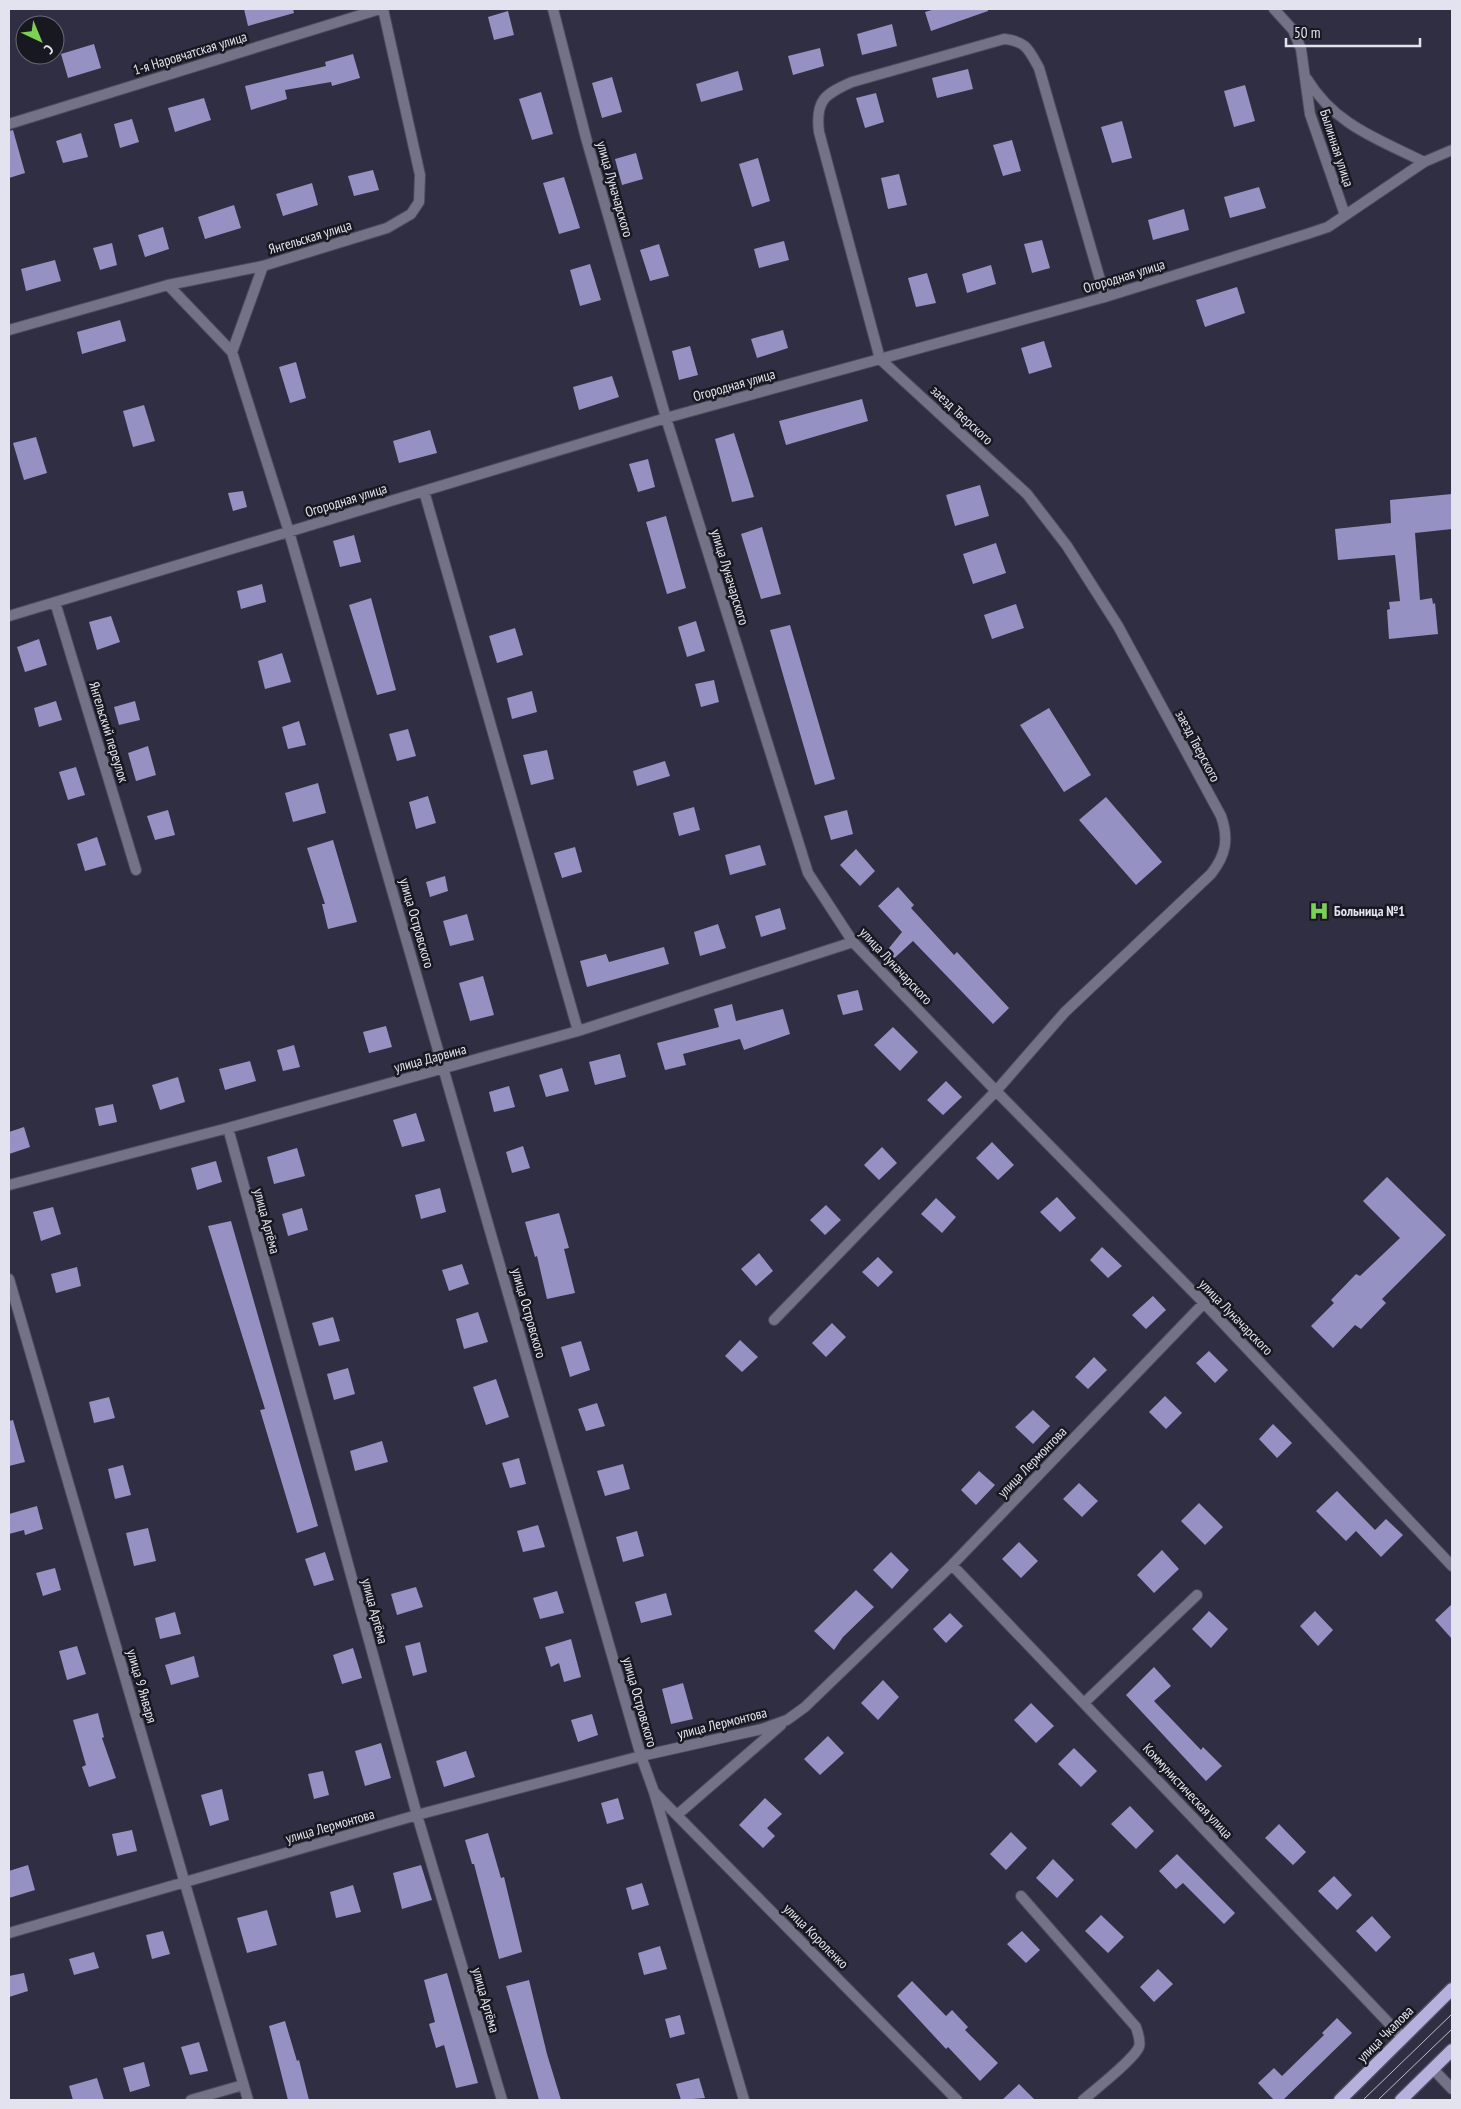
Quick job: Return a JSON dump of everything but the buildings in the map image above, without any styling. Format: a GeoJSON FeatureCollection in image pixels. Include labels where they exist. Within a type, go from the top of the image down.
{"type":"FeatureCollection","features":[{"type":"Feature","properties":{"kind":"main road","name":"улица Чкалова"},"geometry":{"type":"LineString","coordinates":[[1340,2100],[1452,1989]]}},
{"type":"Feature","properties":{"kind":"main road"},"geometry":{"type":"LineString","coordinates":[[1401,2100],[1452,2050]]}},
{"type":"Feature","properties":{"kind":"street","name":"1-я Наровчатская улица"},"geometry":{"type":"LineString","coordinates":[[9,124],[382,9]]}},
{"type":"Feature","properties":{"kind":"street","name":"Янгельская улица"},"geometry":{"type":"LineString","coordinates":[[9,330],[168,285],[263,266],[387,228],[411,214],[419,202],[420,175],[382,9]]}},
{"type":"Feature","properties":{"kind":"street","name":"улица Луначарского"},"geometry":{"type":"LineString","coordinates":[[553,9],[586,138],[666,418],[808,873],[854,942],[996,1091],[1204,1303],[1452,1566]]}},
{"type":"Feature","properties":{"kind":"street","name":"Былинная улица"},"geometry":{"type":"LineString","coordinates":[[1274,9],[1293,30],[1301,49],[1310,114],[1345,215]]}},
{"type":"Feature","properties":{"kind":"street"},"geometry":{"type":"LineString","coordinates":[[880,358],[820,132],[817,113],[823,100],[834,90],[852,82],[985,45],[1004,40],[1019,40],[1029,50],[1039,68],[1105,297]]}},
{"type":"Feature","properties":{"kind":"street"},"geometry":{"type":"LineString","coordinates":[[1305,76],[1319,98],[1337,115],[1367,135],[1424,162]]}},
{"type":"Feature","properties":{"kind":"street","name":"Огородная улица"},"geometry":{"type":"LineString","coordinates":[[9,616],[666,418],[1105,297],[1328,227],[1424,162],[1452,150]]}},
{"type":"Feature","properties":{"kind":"street"},"geometry":{"type":"LineString","coordinates":[[168,285],[232,352],[263,266]]}},
{"type":"Feature","properties":{"kind":"street","name":"улица Островского"},"geometry":{"type":"LineString","coordinates":[[232,352],[289,532],[641,1756],[654,1792],[744,2100]]}},
{"type":"Feature","properties":{"kind":"street","name":"заезд Тверского"},"geometry":{"type":"LineString","coordinates":[[880,358],[1027,494],[1067,546],[1118,626],[1221,816],[1226,831],[1226,847],[1221,862],[1211,874],[1065,1012],[996,1091]]}},
{"type":"Feature","properties":{"kind":"street"},"geometry":{"type":"LineString","coordinates":[[424,491],[578,1031]]}},
{"type":"Feature","properties":{"kind":"street","name":"Янгельский переулок"},"geometry":{"type":"LineString","coordinates":[[55,602],[136,870]]}},
{"type":"Feature","properties":{"kind":"street","name":"улица Дарвина"},"geometry":{"type":"LineString","coordinates":[[9,1185],[228,1128],[578,1031],[854,942]]}},
{"type":"Feature","properties":{"kind":"street"},"geometry":{"type":"LineString","coordinates":[[774,1320],[996,1091]]}},
{"type":"Feature","properties":{"kind":"street","name":"улица Артёма"},"geometry":{"type":"LineString","coordinates":[[228,1128],[417,1815],[502,2100]]}},
{"type":"Feature","properties":{"kind":"street","name":"улица 9 Января"},"geometry":{"type":"LineString","coordinates":[[9,1279],[248,2100]]}},
{"type":"Feature","properties":{"kind":"street","name":"улица Лермонтова"},"geometry":{"type":"LineString","coordinates":[[9,1933],[417,1815],[641,1756],[762,1729],[787,1720],[805,1707],[952,1564],[1204,1303]]}},
{"type":"Feature","properties":{"kind":"street","name":"Коммунистическая улица"},"geometry":{"type":"LineString","coordinates":[[952,1564],[1403,2038]]}},
{"type":"Feature","properties":{"kind":"street"},"geometry":{"type":"LineString","coordinates":[[1085,1702],[1197,1595]]}},
{"type":"Feature","properties":{"kind":"street"},"geometry":{"type":"LineString","coordinates":[[677,1815],[787,1720]]}},
{"type":"Feature","properties":{"kind":"street","name":"улица Короленко"},"geometry":{"type":"LineString","coordinates":[[654,1792],[957,2100]]}},
{"type":"Feature","properties":{"kind":"street"},"geometry":{"type":"LineString","coordinates":[[1021,1896],[1131,2020],[1138,2033],[1139,2047],[1131,2057],[1084,2100]]}},
{"type":"Feature","properties":{"kind":"street"},"geometry":{"type":"LineString","coordinates":[[1434,2069],[1452,2089]]}},
{"type":"Feature","properties":{"kind":"street"},"geometry":{"type":"LineString","coordinates":[[191,2100],[243,2085]]}},
{"type":"Feature","properties":{"kind":"tram line"},"geometry":{"type":"LineString","coordinates":[[1363,2100],[1452,2014]]}},
{"type":"Feature","properties":{"kind":"tram line"},"geometry":{"type":"LineString","coordinates":[[1378,2100],[1452,2029]]}},
{"type":"Feature","properties":{"kind":"place","name":"Больница №1"},"geometry":{"type":"Point","coordinates":[1319,911]}}]}
